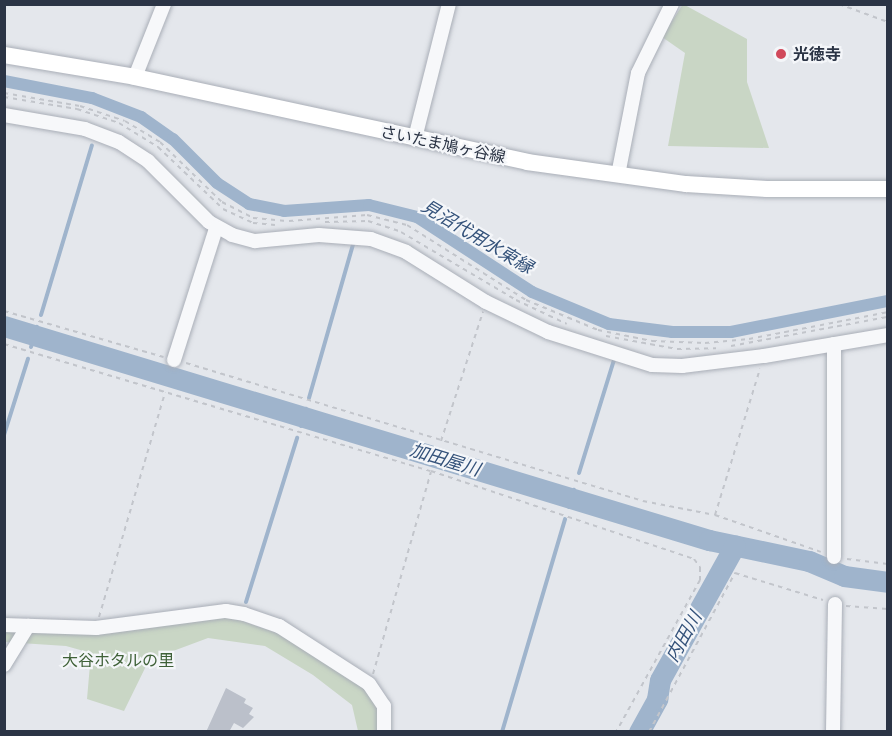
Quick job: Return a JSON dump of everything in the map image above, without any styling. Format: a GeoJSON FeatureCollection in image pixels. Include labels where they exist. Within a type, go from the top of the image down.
{"type":"FeatureCollection","features":[{"type":"Feature","properties":{"kind":"main road","name":"さいたま鳩ヶ谷線"},"geometry":{"type":"LineString","coordinates":[[4,55],[135,77],[527,162],[618,175],[767,189],[888,189]]}},
{"type":"Feature","properties":{"kind":"street"},"geometry":{"type":"LineString","coordinates":[[135,77],[164,4]]}},
{"type":"Feature","properties":{"kind":"street"},"geometry":{"type":"LineString","coordinates":[[415,138],[449,4]]}},
{"type":"Feature","properties":{"kind":"street"},"geometry":{"type":"LineString","coordinates":[[618,175],[638,73],[672,4]]}},
{"type":"Feature","properties":{"kind":"street"},"geometry":{"type":"LineString","coordinates":[[4,115],[85,129],[119,142],[148,161],[216,228],[255,241],[336,235],[371,239],[406,252],[486,302],[548,332],[652,365],[682,366],[764,356],[888,334]]}},
{"type":"Feature","properties":{"kind":"street"},"geometry":{"type":"LineString","coordinates":[[174,360],[216,228]]}},
{"type":"Feature","properties":{"kind":"street"},"geometry":{"type":"LineString","coordinates":[[834,344],[834,557]]}},
{"type":"Feature","properties":{"kind":"street"},"geometry":{"type":"LineString","coordinates":[[833,732],[835,604]]}},
{"type":"Feature","properties":{"kind":"street"},"geometry":{"type":"LineString","coordinates":[[4,625],[96,628],[232,611],[279,626],[369,684],[384,706],[384,732]]}},
{"type":"Feature","properties":{"kind":"street"},"geometry":{"type":"LineString","coordinates":[[4,664],[28,626]]}},
{"type":"Feature","properties":{"kind":"path"},"geometry":{"type":"LineString","coordinates":[[839,4],[888,22]]}},
{"type":"Feature","properties":{"kind":"path"},"geometry":{"type":"LineString","coordinates":[[4,95],[80,106],[125,121],[160,142],[222,202],[253,218],[289,221],[367,215],[407,225],[526,300],[598,330],[652,341],[705,343],[749,339],[888,312]]}},
{"type":"Feature","properties":{"kind":"path"},"geometry":{"type":"LineString","coordinates":[[4,95],[77,109],[137,132],[238,218],[268,226],[368,221],[422,242],[548,316],[616,339],[677,349],[722,348],[888,317]]}},
{"type":"Feature","properties":{"kind":"path"},"geometry":{"type":"LineString","coordinates":[[441,441],[486,302]]}},
{"type":"Feature","properties":{"kind":"path"},"geometry":{"type":"LineString","coordinates":[[4,311],[643,501],[716,515],[834,557],[888,564]]}},
{"type":"Feature","properties":{"kind":"path"},"geometry":{"type":"LineString","coordinates":[[4,344],[431,471],[694,559],[700,567],[700,580],[616,732]]}},
{"type":"Feature","properties":{"kind":"path"},"geometry":{"type":"LineString","coordinates":[[716,515],[764,356]]}},
{"type":"Feature","properties":{"kind":"path"},"geometry":{"type":"LineString","coordinates":[[96,628],[165,393]]}},
{"type":"Feature","properties":{"kind":"path"},"geometry":{"type":"LineString","coordinates":[[369,684],[431,471]]}},
{"type":"Feature","properties":{"kind":"path"},"geometry":{"type":"LineString","coordinates":[[649,732],[735,573],[835,604],[888,609]]}},
{"type":"Feature","properties":{"kind":"green space"},"geometry":{"type":"Polygon","coordinates":[[[683,4],[747,39],[747,82],[769,148],[668,146],[685,53],[662,37],[683,4]]]}},
{"type":"Feature","properties":{"kind":"green space","name":"大谷ホタルの里"},"geometry":{"type":"Polygon","coordinates":[[[228,616],[288,637],[360,686],[376,700],[381,714],[377,731],[358,731],[352,705],[313,675],[265,646],[208,638],[149,660],[124,711],[87,699],[91,653],[66,646],[5,642],[5,631],[228,616]]]}},
{"type":"Feature","properties":{"kind":"building"},"geometry":{"type":"Polygon","coordinates":[[[226,688],[246,699],[244,703],[253,708],[249,714],[254,717],[243,728],[234,723],[229,732],[206,732],[226,688]]]}},
{"type":"Feature","properties":{"kind":"waterway","name":"見沼代用水東縁"},"geometry":{"type":"LineString","coordinates":[[4,81],[92,98],[141,117],[173,139],[217,183],[249,204],[284,211],[369,205],[417,217],[532,292],[609,324],[672,332],[731,332],[888,301]]}},
{"type":"Feature","properties":{"kind":"waterway"},"geometry":{"type":"LineString","coordinates":[[41,315],[92,145]]}},
{"type":"Feature","properties":{"kind":"waterway"},"geometry":{"type":"LineString","coordinates":[[309,398],[353,245]]}},
{"type":"Feature","properties":{"kind":"waterway","name":"加田屋川"},"geometry":{"type":"LineString","coordinates":[[4,326],[709,540],[809,561],[844,576],[888,582]]}},
{"type":"Feature","properties":{"kind":"waterway","name":"加田屋川"},"geometry":{"type":"LineString","coordinates":[[31,347],[37,327]]}},
{"type":"Feature","properties":{"kind":"waterway"},"geometry":{"type":"LineString","coordinates":[[4,435],[28,359]]}},
{"type":"Feature","properties":{"kind":"waterway"},"geometry":{"type":"LineString","coordinates":[[579,473],[614,360]]}},
{"type":"Feature","properties":{"kind":"waterway","name":"加田屋川"},"geometry":{"type":"LineString","coordinates":[[301,426],[306,409]]}},
{"type":"Feature","properties":{"kind":"waterway"},"geometry":{"type":"LineString","coordinates":[[246,602],[297,438]]}},
{"type":"Feature","properties":{"kind":"waterway","name":"加田屋川"},"geometry":{"type":"LineString","coordinates":[[569,507],[574,490]]}},
{"type":"Feature","properties":{"kind":"waterway"},"geometry":{"type":"LineString","coordinates":[[502,732],[565,519]]}},
{"type":"Feature","properties":{"kind":"waterway","name":"内田川"},"geometry":{"type":"LineString","coordinates":[[639,732],[657,699],[660,680],[735,545]]}},
{"type":"Feature","properties":{"kind":"place","name":"光徳寺"},"geometry":{"type":"Point","coordinates":[781,54]}}]}
